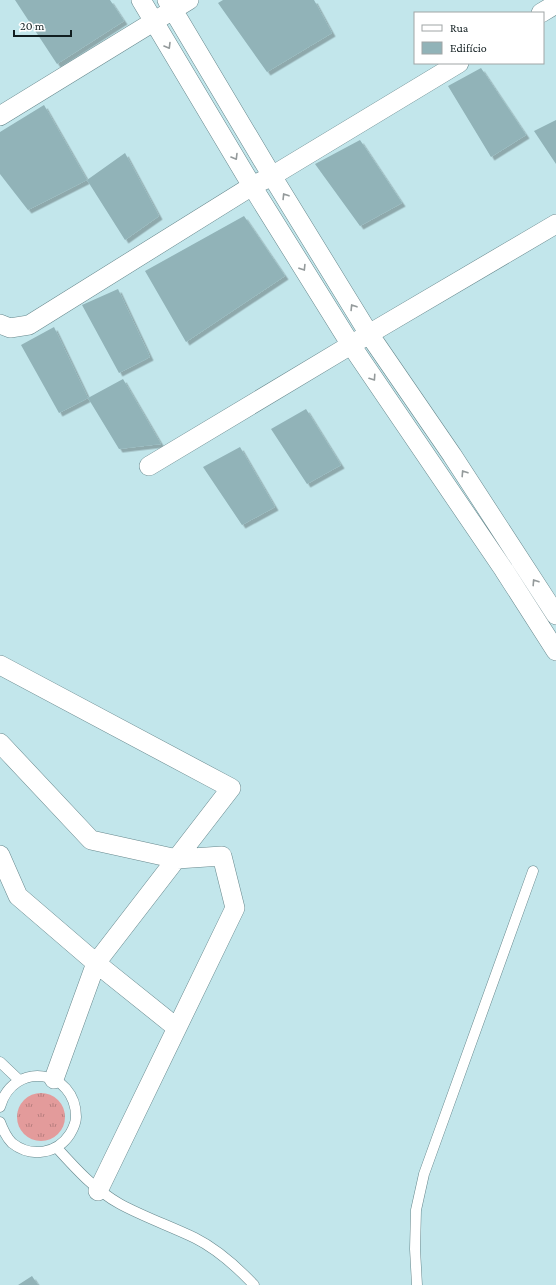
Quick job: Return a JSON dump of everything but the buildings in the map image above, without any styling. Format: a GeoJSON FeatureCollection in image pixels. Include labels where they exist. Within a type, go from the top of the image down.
{"type":"FeatureCollection","features":[{"type":"Feature","properties":{"kind":"street"},"geometry":{"type":"LineString","coordinates":[[141,0],[252,186],[351,345],[504,570],[556,651]]}},
{"type":"Feature","properties":{"kind":"street"},"geometry":{"type":"LineString","coordinates":[[0,116],[154,22],[176,3],[272,176],[369,334],[452,455],[556,615]]}},
{"type":"Feature","properties":{"kind":"street"},"geometry":{"type":"LineString","coordinates":[[543,12],[556,4]]}},
{"type":"Feature","properties":{"kind":"street"},"geometry":{"type":"LineString","coordinates":[[0,324],[10,328],[29,325],[252,186],[272,176],[456,64]]}},
{"type":"Feature","properties":{"kind":"street"},"geometry":{"type":"LineString","coordinates":[[149,466],[556,224]]}},
{"type":"Feature","properties":{"kind":"street"},"geometry":{"type":"LineString","coordinates":[[406,427],[426,416]]}},
{"type":"Feature","properties":{"kind":"street"},"geometry":{"type":"LineString","coordinates":[[433,467],[452,455]]}},
{"type":"Feature","properties":{"kind":"street"},"geometry":{"type":"LineString","coordinates":[[504,570],[521,560]]}},
{"type":"Feature","properties":{"kind":"street"},"geometry":{"type":"LineString","coordinates":[[0,665],[231,788],[96,963],[54,1079]]}},
{"type":"Feature","properties":{"kind":"street"},"geometry":{"type":"LineString","coordinates":[[0,743],[91,840],[176,859],[222,856],[235,908],[98,1191]]}},
{"type":"Feature","properties":{"kind":"street"},"geometry":{"type":"LineString","coordinates":[[0,855],[18,896],[96,963],[177,1028]]}},
{"type":"Feature","properties":{"kind":"lane"},"geometry":{"type":"LineString","coordinates":[[417,1285],[415,1249],[416,1210],[424,1174],[533,871]]}},
{"type":"Feature","properties":{"kind":"lane"},"geometry":{"type":"LineString","coordinates":[[0,1062],[19,1080]]}},
{"type":"Feature","properties":{"kind":"lane"},"geometry":{"type":"LineString","coordinates":[[0,1107],[2,1098],[9,1088],[19,1080],[30,1076],[42,1076],[54,1079],[64,1086],[71,1095],[75,1107],[76,1119],[73,1130],[66,1140],[57,1148],[45,1152],[33,1152],[22,1149],[11,1142],[3,1136],[0,1122]]}},
{"type":"Feature","properties":{"kind":"lane"},"geometry":{"type":"LineString","coordinates":[[57,1148],[98,1191],[120,1204],[196,1239],[216,1251],[241,1270],[254,1285]]}},
{"type":"Feature","properties":{"kind":"green space"},"geometry":{"type":"Polygon","coordinates":[[[41,1093],[50,1095],[58,1100],[63,1108],[65,1117],[63,1126],[58,1134],[50,1139],[41,1141],[32,1139],[24,1134],[19,1126],[17,1117],[19,1108],[24,1100],[32,1095],[41,1093]]]}}]}
